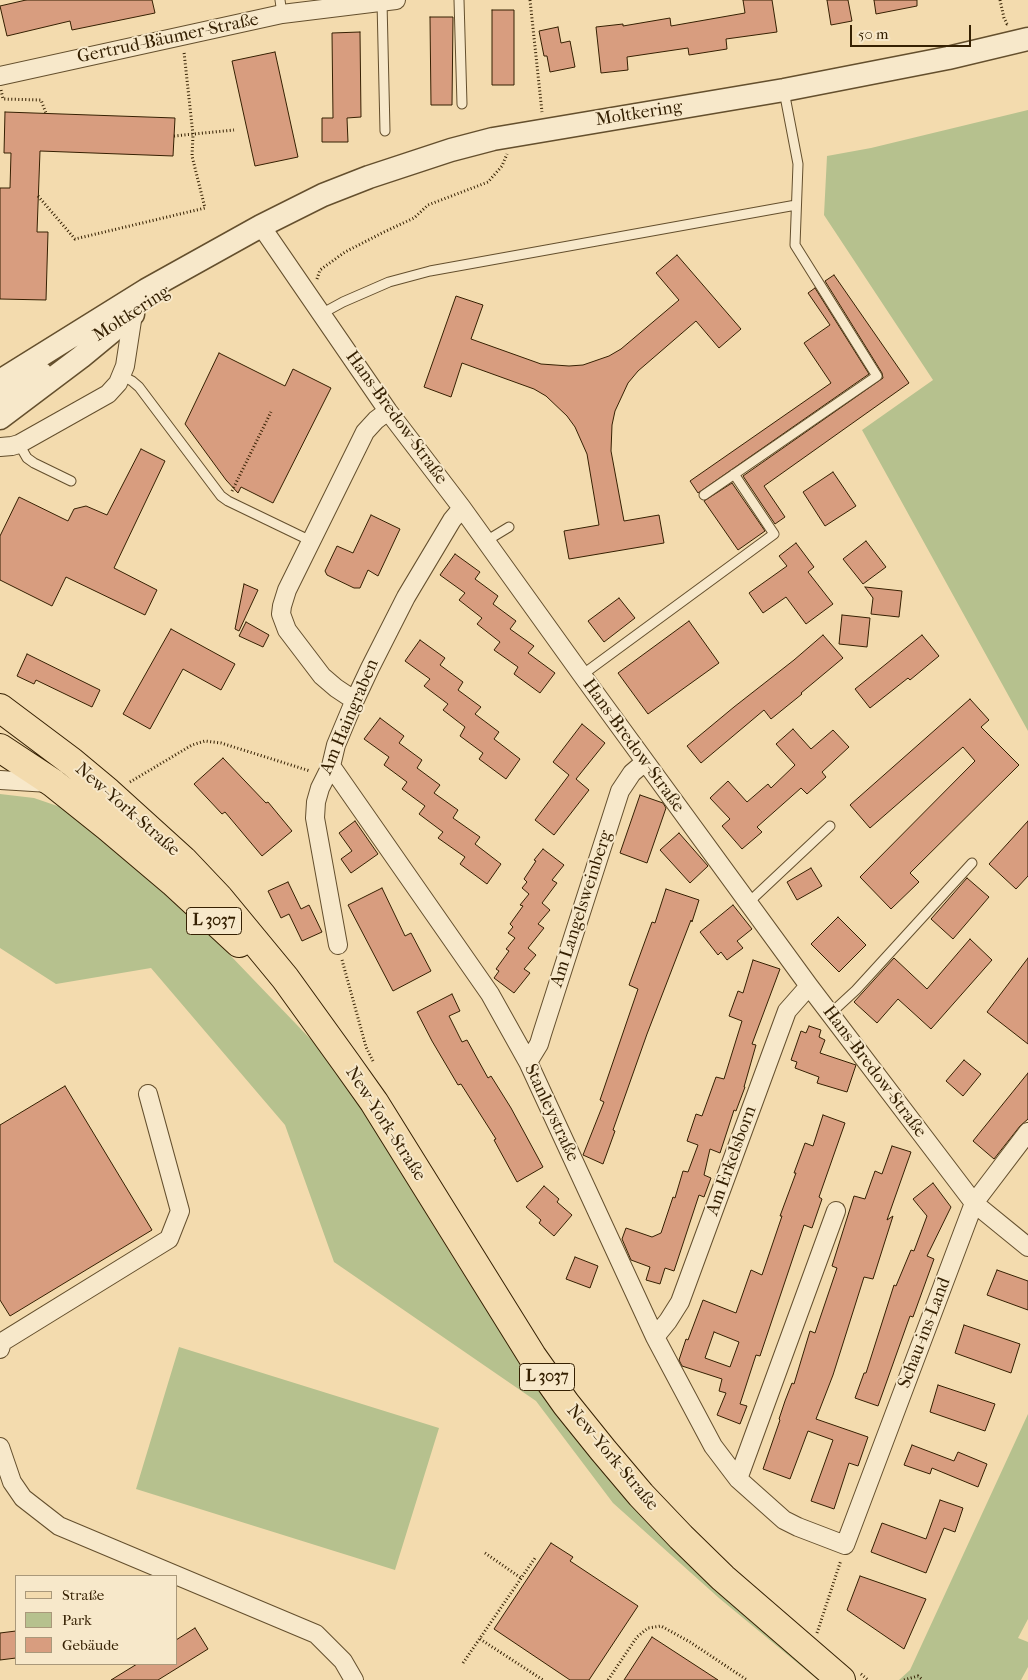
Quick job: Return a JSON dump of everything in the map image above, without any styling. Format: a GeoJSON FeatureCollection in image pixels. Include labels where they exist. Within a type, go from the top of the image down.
{"type":"FeatureCollection","features":[{"type":"Feature","properties":{"kind":"main road","name":"New-York-Straße"},"geometry":{"type":"LineString","coordinates":[[2,713],[72,762],[108,792],[183,860],[219,898],[285,978],[374,1102],[532,1356],[602,1450],[681,1538],[723,1578],[851,1677]]}},
{"type":"Feature","properties":{"kind":"main road","name":"New-York-Straße"},"geometry":{"type":"LineString","coordinates":[[0,748],[53,784],[173,882],[246,950],[315,1021]]}},
{"type":"Feature","properties":{"kind":"street","name":"Gertrud-Bäumer-Straße"},"geometry":{"type":"LineString","coordinates":[[0,76],[181,36],[282,7],[389,1]]}},
{"type":"Feature","properties":{"kind":"street","name":"Moltkering"},"geometry":{"type":"LineString","coordinates":[[4,400],[146,290],[261,226],[323,195],[369,176],[492,139],[784,90],[948,58],[1021,31]]}},
{"type":"Feature","properties":{"kind":"street","name":"Moltkering"},"geometry":{"type":"LineString","coordinates":[[4,400],[234,247],[261,226]]}},
{"type":"Feature","properties":{"kind":"street","name":"Hans-Bredow-Straße"},"geometry":{"type":"LineString","coordinates":[[261,226],[388,411],[462,508],[830,1014],[974,1204],[1028,1247]]}},
{"type":"Feature","properties":{"kind":"street"},"geometry":{"type":"LineString","coordinates":[[0,447],[19,444],[108,394],[122,376],[127,358],[133,314]]}},
{"type":"Feature","properties":{"kind":"street"},"geometry":{"type":"LineString","coordinates":[[354,700],[322,676],[287,630],[281,614],[283,598],[365,432],[388,411]]}},
{"type":"Feature","properties":{"kind":"street","name":"Am Haingraben"},"geometry":{"type":"LineString","coordinates":[[338,945],[316,818],[316,802],[354,700],[406,597],[452,520],[462,508]]}},
{"type":"Feature","properties":{"kind":"street","name":"Am Langelsweinberg"},"geometry":{"type":"LineString","coordinates":[[528,1062],[539,1044],[620,791],[632,773],[645,762]]}},
{"type":"Feature","properties":{"kind":"street","name":"Stanleystraße"},"geometry":{"type":"LineString","coordinates":[[328,771],[490,994],[528,1062],[655,1337],[713,1446],[738,1479],[784,1520],[798,1528],[845,1545]]}},
{"type":"Feature","properties":{"kind":"street"},"geometry":{"type":"LineString","coordinates":[[0,780],[53,784]]}},
{"type":"Feature","properties":{"kind":"street","name":"Am Erkelsborn"},"geometry":{"type":"LineString","coordinates":[[655,1337],[680,1302],[787,1010],[809,986]]}},
{"type":"Feature","properties":{"kind":"street"},"geometry":{"type":"LineString","coordinates":[[0,1349],[2,1342],[169,1239],[180,1211],[148,1094]]}},
{"type":"Feature","properties":{"kind":"street","name":"Schau-ins-Land"},"geometry":{"type":"LineString","coordinates":[[845,1545],[974,1204],[1028,1132]]}},
{"type":"Feature","properties":{"kind":"street"},"geometry":{"type":"LineString","coordinates":[[738,1479],[836,1211]]}},
{"type":"Feature","properties":{"kind":"street"},"geometry":{"type":"LineString","coordinates":[[0,1447],[12,1482],[23,1498],[59,1526],[176,1575]]}},
{"type":"Feature","properties":{"kind":"street"},"geometry":{"type":"LineString","coordinates":[[178,1576],[316,1634],[343,1661],[354,1680]]}},
{"type":"Feature","properties":{"kind":"lane"},"geometry":{"type":"LineString","coordinates":[[459,0],[462,104]]}},
{"type":"Feature","properties":{"kind":"lane"},"geometry":{"type":"LineString","coordinates":[[385,131],[389,1]]}},
{"type":"Feature","properties":{"kind":"lane"},"geometry":{"type":"LineString","coordinates":[[704,495],[877,376],[795,245],[798,164],[784,90]]}},
{"type":"Feature","properties":{"kind":"lane"},"geometry":{"type":"LineString","coordinates":[[321,314],[389,282],[430,271],[796,205]]}},
{"type":"Feature","properties":{"kind":"lane"},"geometry":{"type":"LineString","coordinates":[[122,376],[139,387],[221,496],[310,541]]}},
{"type":"Feature","properties":{"kind":"lane"},"geometry":{"type":"LineString","coordinates":[[19,444],[27,458],[34,463],[71,481]]}},
{"type":"Feature","properties":{"kind":"lane"},"geometry":{"type":"LineString","coordinates":[[582,675],[774,534],[734,474]]}},
{"type":"Feature","properties":{"kind":"lane"},"geometry":{"type":"LineString","coordinates":[[486,542],[509,527]]}},
{"type":"Feature","properties":{"kind":"lane"},"geometry":{"type":"LineString","coordinates":[[748,903],[830,826]]}},
{"type":"Feature","properties":{"kind":"lane"},"geometry":{"type":"LineString","coordinates":[[830,1014],[856,990],[972,863]]}},
{"type":"Feature","properties":{"kind":"path"},"geometry":{"type":"LineString","coordinates":[[530,0],[545,130]]}},
{"type":"Feature","properties":{"kind":"path"},"geometry":{"type":"LineString","coordinates":[[1000,0],[1007,24],[1021,31]]}},
{"type":"Feature","properties":{"kind":"path"},"geometry":{"type":"LineString","coordinates":[[38,196],[74,240],[205,208],[192,156],[193,134],[181,36]]}},
{"type":"Feature","properties":{"kind":"path"},"geometry":{"type":"LineString","coordinates":[[3,99],[41,100],[46,113]]}},
{"type":"Feature","properties":{"kind":"path"},"geometry":{"type":"LineString","coordinates":[[174,136],[234,130]]}},
{"type":"Feature","properties":{"kind":"path"},"geometry":{"type":"LineString","coordinates":[[311,298],[320,270],[345,252],[414,218],[428,205],[488,182],[502,166],[516,135]]}},
{"type":"Feature","properties":{"kind":"path"},"geometry":{"type":"LineString","coordinates":[[228,501],[270,412]]}},
{"type":"Feature","properties":{"kind":"path"},"geometry":{"type":"LineString","coordinates":[[123,786],[192,745],[205,741],[221,743],[328,771]]}},
{"type":"Feature","properties":{"kind":"path"},"geometry":{"type":"LineString","coordinates":[[338,945],[366,1046],[375,1064]]}},
{"type":"Feature","properties":{"kind":"path"},"geometry":{"type":"LineString","coordinates":[[815,1638],[836,1580],[845,1545]]}},
{"type":"Feature","properties":{"kind":"path"},"geometry":{"type":"LineString","coordinates":[[484,1553],[521,1578]]}},
{"type":"Feature","properties":{"kind":"path"},"geometry":{"type":"LineString","coordinates":[[463,1663],[535,1558]]}},
{"type":"Feature","properties":{"kind":"path"},"geometry":{"type":"LineString","coordinates":[[608,1680],[637,1637],[648,1628],[661,1626],[690,1642],[747,1680]]}},
{"type":"Feature","properties":{"kind":"path"},"geometry":{"type":"LineString","coordinates":[[480,1639],[543,1680]]}},
{"type":"Feature","properties":{"kind":"path"},"geometry":{"type":"LineString","coordinates":[[904,1680],[918,1676],[923,1680]]}},
{"type":"Feature","properties":{"kind":"path"},"geometry":{"type":"LineString","coordinates":[[851,1677],[868,1680]]}},
{"type":"Feature","properties":{"kind":"green space"},"geometry":{"type":"Polygon","coordinates":[[[1028,110],[1028,731],[862,430],[933,380],[824,215],[827,156],[871,148],[1028,110]]]}},
{"type":"Feature","properties":{"kind":"green space"},"geometry":{"type":"Polygon","coordinates":[[[0,794],[34,798],[72,811],[144,871],[206,930],[319,1048],[361,1108],[532,1381],[585,1450],[638,1512],[688,1563],[823,1680],[818,1680],[719,1598],[613,1503],[536,1401],[334,1262],[285,1125],[151,968],[56,984],[0,948],[0,794]]]}},
{"type":"Feature","properties":{"kind":"green space"},"geometry":{"type":"Polygon","coordinates":[[[179,1347],[439,1428],[395,1570],[136,1489],[179,1347]]]}},
{"type":"Feature","properties":{"kind":"green space"},"geometry":{"type":"Polygon","coordinates":[[[1028,1414],[1028,1619],[1018,1638],[1028,1642],[1028,1667],[1021,1680],[899,1680],[910,1670],[1028,1414]]]}},
{"type":"Feature","properties":{"kind":"building"},"geometry":{"type":"Polygon","coordinates":[[[26,0],[152,0],[155,13],[72,30],[70,21],[7,36],[0,6],[26,0]]]}},
{"type":"Feature","properties":{"kind":"building"},"geometry":{"type":"Polygon","coordinates":[[[743,0],[772,0],[777,32],[726,39],[727,49],[689,55],[688,48],[627,57],[628,70],[601,73],[596,27],[623,24],[623,26],[670,18],[671,26],[745,13],[743,0]]]}},
{"type":"Feature","properties":{"kind":"building"},"geometry":{"type":"Polygon","coordinates":[[[827,0],[848,0],[852,21],[831,25],[827,0]]]}},
{"type":"Feature","properties":{"kind":"building"},"geometry":{"type":"Polygon","coordinates":[[[874,0],[917,0],[917,6],[876,14],[874,0]]]}},
{"type":"Feature","properties":{"kind":"building"},"geometry":{"type":"Polygon","coordinates":[[[492,10],[514,10],[514,85],[492,85],[492,10]]]}},
{"type":"Feature","properties":{"kind":"building"},"geometry":{"type":"Polygon","coordinates":[[[430,17],[453,17],[452,105],[431,105],[430,17]]]}},
{"type":"Feature","properties":{"kind":"building"},"geometry":{"type":"Polygon","coordinates":[[[558,27],[561,43],[570,41],[575,67],[550,72],[547,56],[544,56],[539,31],[558,27]]]}},
{"type":"Feature","properties":{"kind":"building"},"geometry":{"type":"Polygon","coordinates":[[[360,32],[361,117],[347,118],[348,142],[322,142],[322,118],[333,118],[332,33],[360,32]]]}},
{"type":"Feature","properties":{"kind":"building"},"geometry":{"type":"Polygon","coordinates":[[[275,52],[298,157],[255,166],[232,61],[275,52]]]}},
{"type":"Feature","properties":{"kind":"building"},"geometry":{"type":"Polygon","coordinates":[[[5,112],[175,118],[173,156],[40,151],[37,232],[48,232],[46,300],[0,299],[0,188],[10,188],[11,153],[4,153],[5,112]]]}},
{"type":"Feature","properties":{"kind":"building"},"geometry":{"type":"Polygon","coordinates":[[[677,255],[741,329],[719,348],[696,321],[638,371],[628,383],[615,411],[612,425],[611,451],[624,521],[659,515],[664,543],[569,559],[564,531],[599,525],[587,454],[575,427],[567,416],[546,396],[534,389],[462,363],[451,397],[424,387],[456,296],[483,305],[471,339],[541,364],[583,365],[609,356],[621,349],[679,300],[656,273],[677,255]]]}},
{"type":"Feature","properties":{"kind":"building"},"geometry":{"type":"Polygon","coordinates":[[[834,275],[909,383],[764,486],[785,517],[775,524],[743,476],[883,378],[882,373],[825,281],[834,275]]]}},
{"type":"Feature","properties":{"kind":"building"},"geometry":{"type":"Polygon","coordinates":[[[815,288],[869,374],[698,493],[690,481],[831,383],[804,343],[830,325],[808,293],[815,288]]]}},
{"type":"Feature","properties":{"kind":"building"},"geometry":{"type":"Polygon","coordinates":[[[219,353],[285,386],[293,369],[331,388],[273,503],[241,487],[238,493],[226,480],[185,424],[219,353]]]}},
{"type":"Feature","properties":{"kind":"building"},"geometry":{"type":"Polygon","coordinates":[[[141,449],[165,461],[114,568],[157,590],[145,615],[66,577],[52,606],[0,580],[0,536],[19,497],[68,521],[74,509],[86,506],[107,515],[141,449]]]}},
{"type":"Feature","properties":{"kind":"building"},"geometry":{"type":"Polygon","coordinates":[[[833,472],[856,506],[825,526],[803,492],[833,472]]]}},
{"type":"Feature","properties":{"kind":"building"},"geometry":{"type":"Polygon","coordinates":[[[732,483],[765,531],[738,550],[704,501],[732,483]]]}},
{"type":"Feature","properties":{"kind":"building"},"geometry":{"type":"Polygon","coordinates":[[[371,515],[400,529],[378,576],[368,570],[360,588],[354,588],[327,575],[325,571],[337,546],[353,553],[371,515]]]}},
{"type":"Feature","properties":{"kind":"building"},"geometry":{"type":"Polygon","coordinates":[[[866,541],[886,567],[863,584],[843,559],[866,541]]]}},
{"type":"Feature","properties":{"kind":"building"},"geometry":{"type":"Polygon","coordinates":[[[796,543],[814,567],[808,572],[833,604],[806,624],[786,597],[763,613],[749,593],[787,566],[779,556],[796,543]]]}},
{"type":"Feature","properties":{"kind":"building"},"geometry":{"type":"Polygon","coordinates":[[[455,554],[480,572],[475,579],[498,596],[493,604],[516,621],[510,629],[534,646],[528,653],[555,673],[540,693],[514,674],[518,667],[494,650],[500,642],[477,624],[482,618],[459,600],[465,593],[440,575],[455,554]]]}},
{"type":"Feature","properties":{"kind":"building"},"geometry":{"type":"Polygon","coordinates":[[[244,584],[258,590],[239,631],[235,629],[244,584]]]}},
{"type":"Feature","properties":{"kind":"building"},"geometry":{"type":"Polygon","coordinates":[[[865,587],[902,591],[899,617],[871,614],[873,598],[865,587]]]}},
{"type":"Feature","properties":{"kind":"building"},"geometry":{"type":"Polygon","coordinates":[[[619,598],[635,618],[604,642],[588,621],[619,598]]]}},
{"type":"Feature","properties":{"kind":"building"},"geometry":{"type":"Polygon","coordinates":[[[842,615],[870,618],[867,647],[839,644],[842,615]]]}},
{"type":"Feature","properties":{"kind":"building"},"geometry":{"type":"Polygon","coordinates":[[[689,621],[719,663],[648,714],[618,673],[689,621]]]}},
{"type":"Feature","properties":{"kind":"building"},"geometry":{"type":"Polygon","coordinates":[[[246,622],[269,635],[263,647],[239,636],[246,622]]]}},
{"type":"Feature","properties":{"kind":"building"},"geometry":{"type":"Polygon","coordinates":[[[171,629],[235,664],[221,690],[183,669],[150,729],[123,714],[171,629]]]}},
{"type":"Feature","properties":{"kind":"building"},"geometry":{"type":"Polygon","coordinates":[[[823,635],[843,658],[771,719],[764,710],[701,763],[687,746],[823,635]]]}},
{"type":"Feature","properties":{"kind":"building"},"geometry":{"type":"Polygon","coordinates":[[[922,635],[939,656],[910,680],[908,678],[870,708],[855,689],[922,635]]]}},
{"type":"Feature","properties":{"kind":"building"},"geometry":{"type":"Polygon","coordinates":[[[420,640],[445,658],[440,665],[463,682],[458,690],[481,707],[475,714],[499,732],[494,739],[520,759],[506,779],[479,759],[483,753],[460,736],[465,727],[443,710],[448,704],[424,686],[430,679],[405,661],[420,640]]]}},
{"type":"Feature","properties":{"kind":"building"},"geometry":{"type":"Polygon","coordinates":[[[27,654],[100,690],[92,707],[36,680],[34,684],[17,676],[27,654]]]}},
{"type":"Feature","properties":{"kind":"building"},"geometry":{"type":"Polygon","coordinates":[[[970,699],[989,720],[981,727],[1019,765],[910,873],[919,882],[891,909],[860,877],[975,761],[963,747],[870,828],[850,805],[970,699]]]}},
{"type":"Feature","properties":{"kind":"building"},"geometry":{"type":"Polygon","coordinates":[[[380,718],[404,736],[399,743],[422,760],[417,768],[440,785],[434,793],[458,810],[453,818],[480,837],[475,844],[501,864],[487,884],[460,864],[465,857],[438,838],[443,832],[419,814],[425,806],[402,789],[407,782],[384,765],[389,757],[364,739],[380,718]]]}},
{"type":"Feature","properties":{"kind":"building"},"geometry":{"type":"Polygon","coordinates":[[[582,724],[605,743],[576,779],[589,790],[554,835],[535,820],[569,775],[553,762],[582,724]]]}},
{"type":"Feature","properties":{"kind":"building"},"geometry":{"type":"Polygon","coordinates":[[[793,729],[811,749],[833,730],[849,747],[822,772],[826,777],[807,794],[801,788],[757,827],[762,832],[742,849],[722,826],[730,819],[710,798],[728,781],[747,802],[768,784],[771,788],[795,765],[776,744],[793,729]]]}},
{"type":"Feature","properties":{"kind":"building"},"geometry":{"type":"Polygon","coordinates":[[[223,758],[266,803],[268,802],[292,831],[262,856],[225,812],[222,814],[194,784],[223,758]]]}},
{"type":"Feature","properties":{"kind":"building"},"geometry":{"type":"Polygon","coordinates":[[[640,795],[663,803],[666,808],[647,863],[620,853],[640,795]]]}},
{"type":"Feature","properties":{"kind":"building"},"geometry":{"type":"Polygon","coordinates":[[[355,821],[378,854],[351,873],[341,859],[352,851],[339,833],[355,821]]]}},
{"type":"Feature","properties":{"kind":"building"},"geometry":{"type":"Polygon","coordinates":[[[1028,821],[1028,876],[1016,889],[989,864],[1028,821]]]}},
{"type":"Feature","properties":{"kind":"building"},"geometry":{"type":"Polygon","coordinates":[[[679,833],[708,866],[690,883],[660,850],[679,833]]]}},
{"type":"Feature","properties":{"kind":"building"},"geometry":{"type":"Polygon","coordinates":[[[543,849],[564,865],[552,880],[557,883],[542,903],[550,910],[538,924],[544,928],[528,948],[536,955],[524,969],[530,973],[514,993],[494,978],[499,971],[496,969],[509,951],[506,949],[515,938],[508,933],[513,927],[510,924],[523,906],[520,905],[529,894],[522,888],[527,882],[524,879],[536,861],[534,860],[543,849]]]}},
{"type":"Feature","properties":{"kind":"building"},"geometry":{"type":"Polygon","coordinates":[[[811,868],[822,886],[797,900],[787,882],[811,868]]]}},
{"type":"Feature","properties":{"kind":"building"},"geometry":{"type":"Polygon","coordinates":[[[967,878],[989,897],[953,939],[931,919],[967,878]]]}},
{"type":"Feature","properties":{"kind":"building"},"geometry":{"type":"Polygon","coordinates":[[[288,882],[301,909],[309,905],[322,932],[302,941],[289,914],[281,918],[268,891],[288,882]]]}},
{"type":"Feature","properties":{"kind":"building"},"geometry":{"type":"Polygon","coordinates":[[[382,888],[405,936],[411,933],[431,971],[393,991],[348,905],[382,888]]]}},
{"type":"Feature","properties":{"kind":"building"},"geometry":{"type":"Polygon","coordinates":[[[666,889],[699,900],[647,1034],[603,1164],[583,1155],[604,1102],[600,1100],[638,989],[629,985],[652,922],[655,923],[666,889]]]}},
{"type":"Feature","properties":{"kind":"building"},"geometry":{"type":"Polygon","coordinates":[[[733,905],[752,929],[737,941],[743,948],[727,960],[721,952],[718,955],[700,932],[733,905]]]}},
{"type":"Feature","properties":{"kind":"building"},"geometry":{"type":"Polygon","coordinates":[[[838,917],[866,945],[839,972],[811,944],[838,917]]]}},
{"type":"Feature","properties":{"kind":"building"},"geometry":{"type":"Polygon","coordinates":[[[970,939],[992,960],[931,1029],[898,999],[877,1023],[854,1002],[894,958],[927,989],[970,939]]]}},
{"type":"Feature","properties":{"kind":"building"},"geometry":{"type":"Polygon","coordinates":[[[1028,958],[1028,1044],[987,1012],[1028,958]]]}},
{"type":"Feature","properties":{"kind":"building"},"geometry":{"type":"Polygon","coordinates":[[[753,960],[780,969],[752,1044],[756,1045],[745,1087],[736,1111],[734,1110],[720,1153],[710,1149],[704,1175],[711,1178],[704,1197],[699,1195],[674,1271],[665,1268],[660,1284],[646,1280],[650,1267],[631,1260],[622,1239],[626,1228],[652,1237],[661,1233],[683,1171],[688,1172],[698,1145],[687,1141],[696,1114],[702,1116],[716,1077],[724,1079],[742,1021],[729,1016],[738,991],[743,993],[753,960]]]}},
{"type":"Feature","properties":{"kind":"building"},"geometry":{"type":"Polygon","coordinates":[[[452,994],[460,1011],[449,1016],[462,1042],[467,1040],[488,1078],[491,1076],[543,1167],[517,1182],[494,1140],[496,1139],[461,1084],[458,1085],[417,1012],[452,994]]]}},
{"type":"Feature","properties":{"kind":"building"},"geometry":{"type":"Polygon","coordinates":[[[809,1026],[821,1030],[819,1037],[825,1040],[820,1053],[856,1065],[847,1092],[817,1083],[819,1077],[795,1068],[797,1062],[791,1060],[801,1031],[806,1033],[809,1026]]]}},
{"type":"Feature","properties":{"kind":"building"},"geometry":{"type":"Polygon","coordinates":[[[964,1060],[981,1074],[963,1096],[946,1081],[964,1060]]]}},
{"type":"Feature","properties":{"kind":"building"},"geometry":{"type":"Polygon","coordinates":[[[1028,1073],[1028,1119],[1020,1126],[994,1159],[973,1141],[1028,1073]]]}},
{"type":"Feature","properties":{"kind":"building"},"geometry":{"type":"Polygon","coordinates":[[[65,1086],[152,1230],[10,1316],[0,1300],[0,1125],[65,1086]]]}},
{"type":"Feature","properties":{"kind":"building"},"geometry":{"type":"Polygon","coordinates":[[[823,1115],[845,1123],[819,1197],[822,1199],[812,1228],[804,1225],[760,1356],[756,1355],[740,1404],[747,1406],[740,1424],[717,1415],[726,1393],[719,1391],[722,1379],[682,1366],[679,1360],[703,1300],[736,1313],[751,1270],[762,1275],[805,1143],[813,1146],[823,1115]],[[714,1332],[705,1358],[730,1367],[739,1342],[714,1332]]]}},
{"type":"Feature","properties":{"kind":"building"},"geometry":{"type":"Polygon","coordinates":[[[892,1146],[911,1152],[887,1220],[893,1216],[873,1279],[864,1277],[833,1375],[816,1419],[868,1437],[858,1466],[849,1463],[834,1509],[811,1501],[833,1440],[808,1431],[790,1479],[763,1469],[785,1401],[792,1383],[794,1384],[810,1331],[815,1333],[837,1268],[832,1266],[854,1196],[865,1199],[875,1171],[882,1174],[892,1146]]]}},
{"type":"Feature","properties":{"kind":"building"},"geometry":{"type":"Polygon","coordinates":[[[933,1183],[951,1207],[927,1256],[934,1259],[913,1317],[910,1316],[878,1406],[855,1398],[864,1373],[866,1373],[894,1285],[896,1286],[911,1250],[914,1251],[927,1216],[913,1199],[933,1183]]]}},
{"type":"Feature","properties":{"kind":"building"},"geometry":{"type":"Polygon","coordinates":[[[544,1186],[559,1199],[557,1202],[572,1215],[554,1236],[539,1223],[541,1220],[526,1207],[544,1186]]]}},
{"type":"Feature","properties":{"kind":"building"},"geometry":{"type":"Polygon","coordinates":[[[575,1257],[598,1266],[590,1288],[566,1279],[575,1257]]]}},
{"type":"Feature","properties":{"kind":"building"},"geometry":{"type":"Polygon","coordinates":[[[997,1270],[1028,1281],[1028,1310],[987,1295],[997,1270]]]}},
{"type":"Feature","properties":{"kind":"building"},"geometry":{"type":"Polygon","coordinates":[[[964,1325],[1020,1344],[1011,1373],[955,1353],[964,1325]]]}},
{"type":"Feature","properties":{"kind":"building"},"geometry":{"type":"Polygon","coordinates":[[[938,1385],[995,1404],[985,1431],[930,1412],[938,1385]]]}},
{"type":"Feature","properties":{"kind":"building"},"geometry":{"type":"Polygon","coordinates":[[[912,1445],[954,1461],[958,1452],[987,1464],[978,1487],[932,1468],[930,1474],[904,1465],[912,1445]]]}},
{"type":"Feature","properties":{"kind":"building"},"geometry":{"type":"Polygon","coordinates":[[[940,1500],[963,1508],[955,1532],[944,1528],[926,1573],[871,1552],[882,1523],[926,1539],[940,1500]]]}},
{"type":"Feature","properties":{"kind":"building"},"geometry":{"type":"Polygon","coordinates":[[[551,1543],[573,1557],[570,1561],[638,1606],[589,1680],[570,1680],[494,1629],[551,1543]]]}},
{"type":"Feature","properties":{"kind":"building"},"geometry":{"type":"Polygon","coordinates":[[[860,1576],[926,1599],[904,1649],[847,1610],[860,1576]]]}},
{"type":"Feature","properties":{"kind":"building"},"geometry":{"type":"Polygon","coordinates":[[[195,1628],[208,1649],[158,1680],[111,1680],[135,1665],[178,1665],[178,1639],[195,1628]]]}},
{"type":"Feature","properties":{"kind":"building"},"geometry":{"type":"Polygon","coordinates":[[[15,1631],[15,1658],[0,1660],[0,1633],[15,1631]]]}},
{"type":"Feature","properties":{"kind":"building"},"geometry":{"type":"Polygon","coordinates":[[[652,1637],[718,1680],[624,1680],[652,1637]]]}}]}
